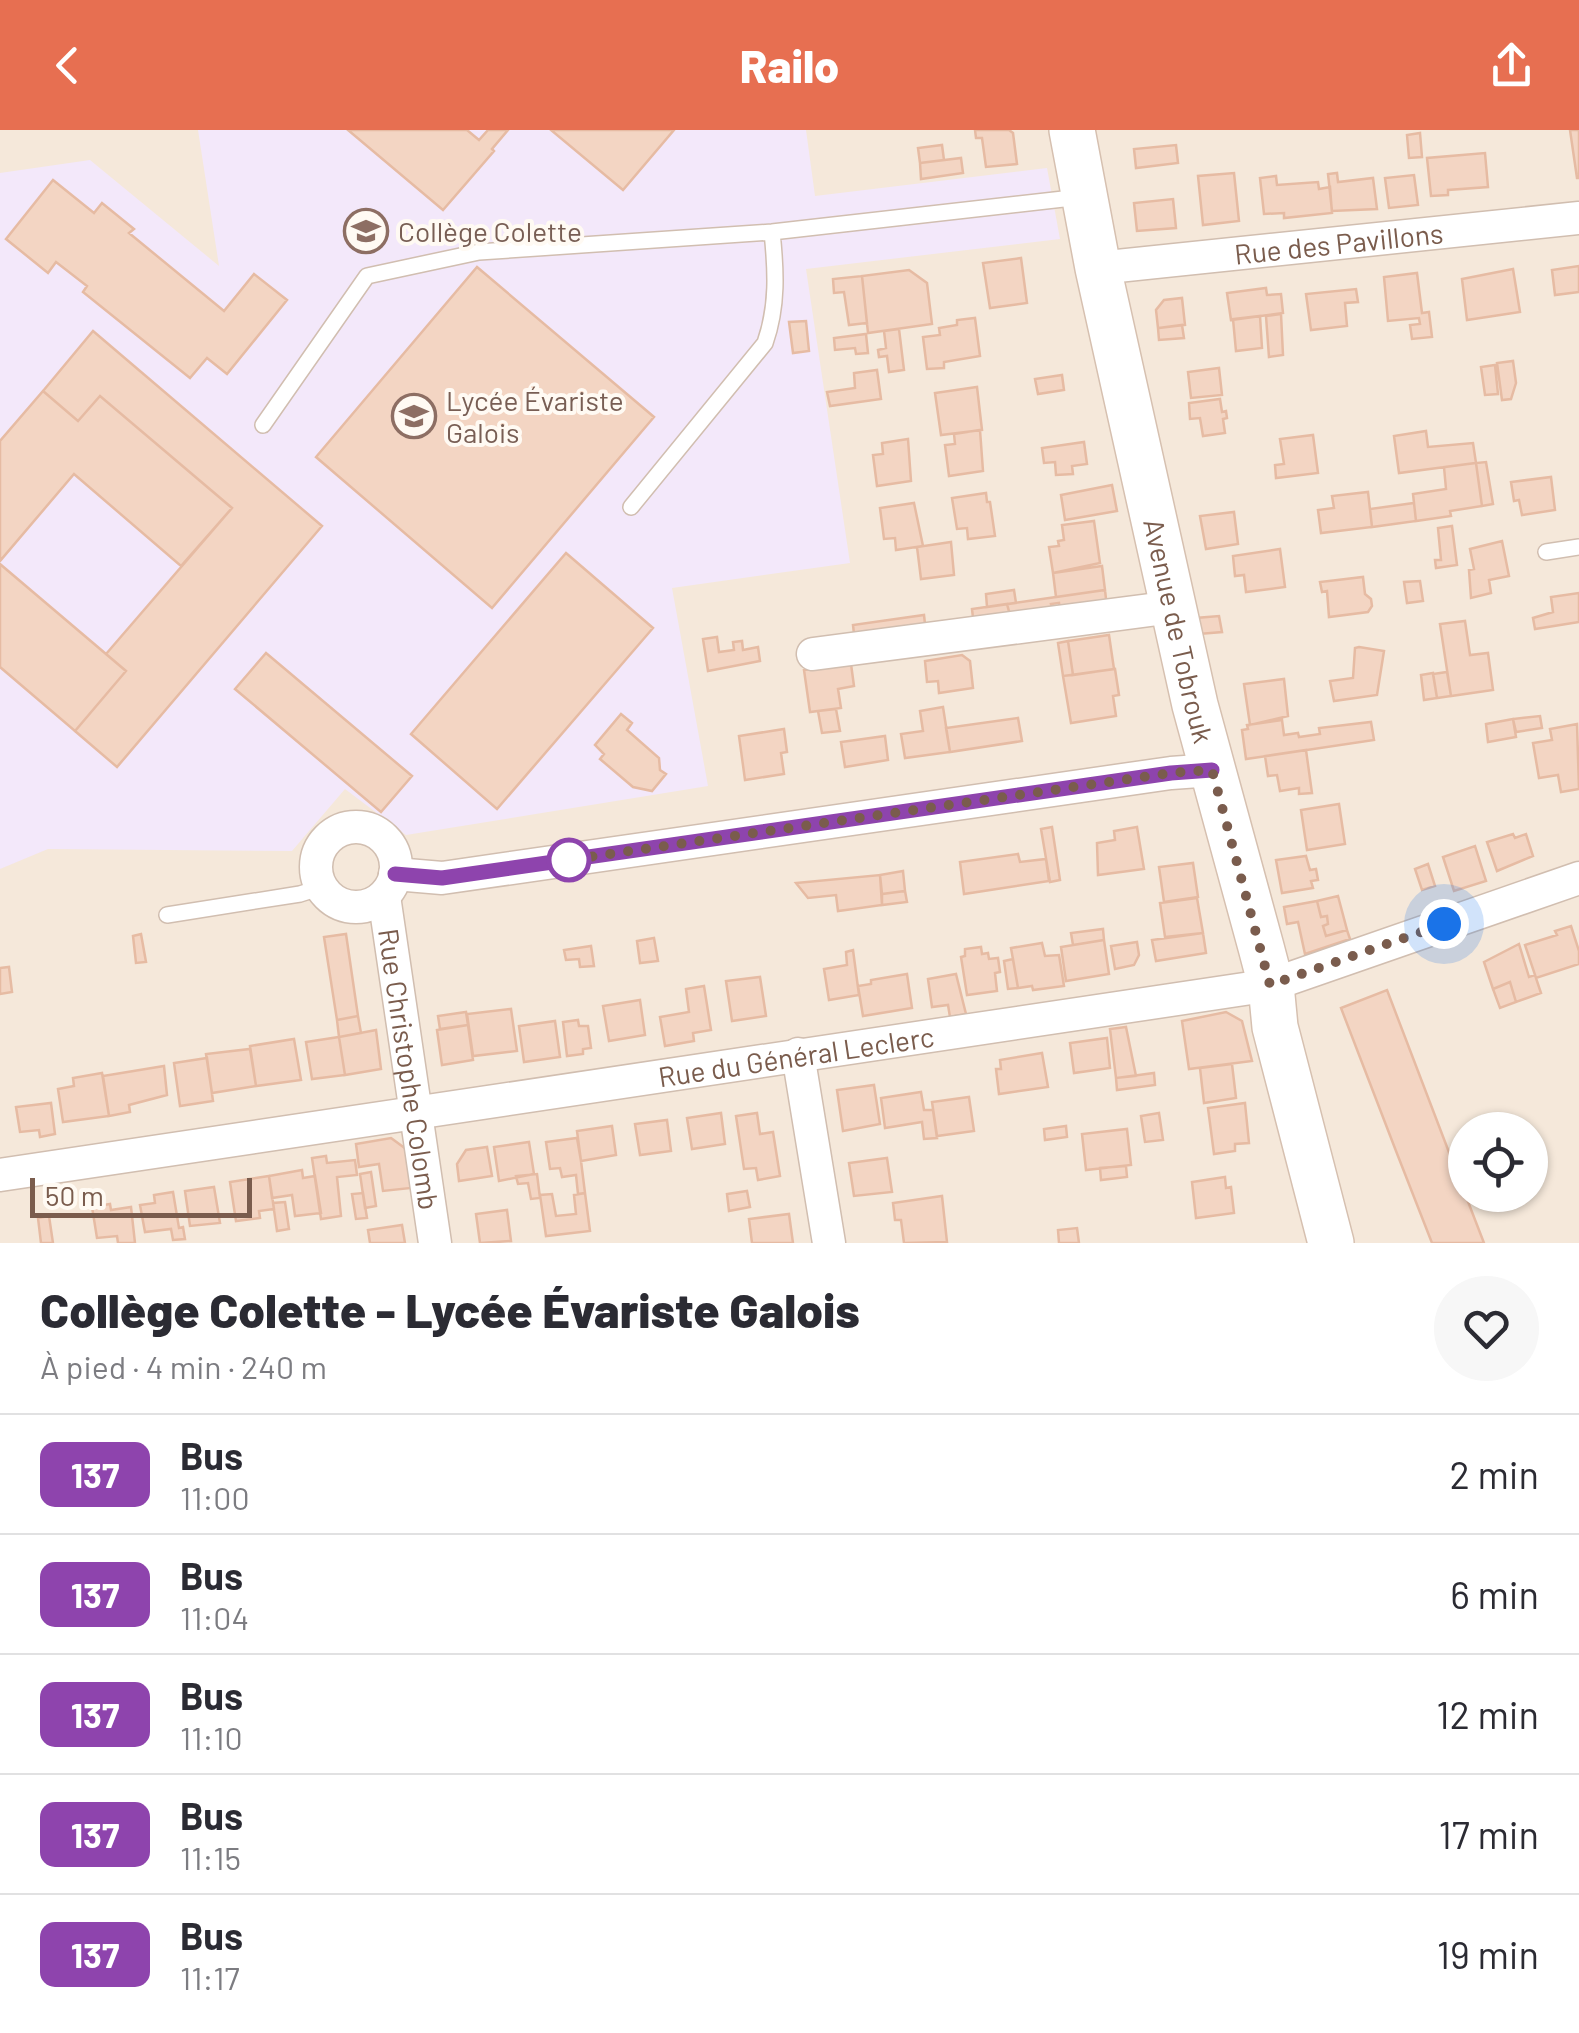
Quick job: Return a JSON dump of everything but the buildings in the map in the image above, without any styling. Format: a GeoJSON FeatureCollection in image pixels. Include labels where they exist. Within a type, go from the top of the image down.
{"type":"FeatureCollection","features":[{"type":"Feature","properties":{"kind":"street","name":"Avenue de Tobrouk"},"geometry":{"type":"LineString","coordinates":[[1072,130],[1098,268],[1173,608],[1270,985],[1275,1027],[1331,1243]]}},
{"type":"Feature","properties":{"kind":"street","name":"Rue des Pavillons"},"geometry":{"type":"LineString","coordinates":[[1098,268],[1579,218]]}},
{"type":"Feature","properties":{"kind":"street"},"geometry":{"type":"LineString","coordinates":[[813,654],[1173,608]]}},
{"type":"Feature","properties":{"kind":"street"},"geometry":{"type":"LineString","coordinates":[[390,885],[1212,770]]}},
{"type":"Feature","properties":{"kind":"street"},"geometry":{"type":"LineString","coordinates":[[350,827],[375,831],[385,839],[396,861],[390,885],[374,902],[350,906],[339,902],[322,887],[316,862],[320,850],[338,831],[350,827]]}},
{"type":"Feature","properties":{"kind":"street","name":"Rue du Général Leclerc"},"geometry":{"type":"LineString","coordinates":[[0,1175],[1270,985],[1579,878]]}},
{"type":"Feature","properties":{"kind":"street","name":"Rue Christophe Colomb"},"geometry":{"type":"LineString","coordinates":[[390,885],[415,1110],[435,1243]]}},
{"type":"Feature","properties":{"kind":"street"},"geometry":{"type":"LineString","coordinates":[[798,1054],[829,1243]]}},
{"type":"Feature","properties":{"kind":"lane"},"geometry":{"type":"LineString","coordinates":[[262,424],[367,276],[479,252],[772,232],[1084,197]]}},
{"type":"Feature","properties":{"kind":"lane"},"geometry":{"type":"LineString","coordinates":[[631,507],[764,343],[777,277],[772,232]]}},
{"type":"Feature","properties":{"kind":"lane"},"geometry":{"type":"LineString","coordinates":[[1546,552],[1579,547]]}},
{"type":"Feature","properties":{"kind":"lane"},"geometry":{"type":"LineString","coordinates":[[167,915],[322,887]]}},
{"type":"Feature","properties":{"kind":"shaded area"},"geometry":{"type":"Polygon","coordinates":[[[0,130],[1579,130],[1579,1243],[0,1243],[0,130]]]}},
{"type":"Feature","properties":{"kind":"shaded area","name":"Lycée Évariste Galois"},"geometry":{"type":"Polygon","coordinates":[[[198,130],[806,130],[815,196],[1047,168],[1060,239],[806,269],[850,563],[672,588],[708,786],[406,835],[345,789],[292,851],[48,849],[0,869],[0,173],[90,160],[219,266],[198,130]]]}},
{"type":"Feature","properties":{"kind":"bus line","name":"137"},"geometry":{"type":"LineString","coordinates":[[395,874],[442,878],[1212,770]]}},
{"type":"Feature","properties":{"kind":"place","name":"Collège Colette"},"geometry":{"type":"Point","coordinates":[366,231]}},
{"type":"Feature","properties":{"kind":"place","name":"Lycée Évariste Galois"},"geometry":{"type":"Point","coordinates":[414,416]}},
{"type":"Feature","properties":{"kind":"route"},"geometry":{"type":"LineString","coordinates":[[569,860],[554,862],[1212,770],[1270,985],[1444,924]]}}]}
